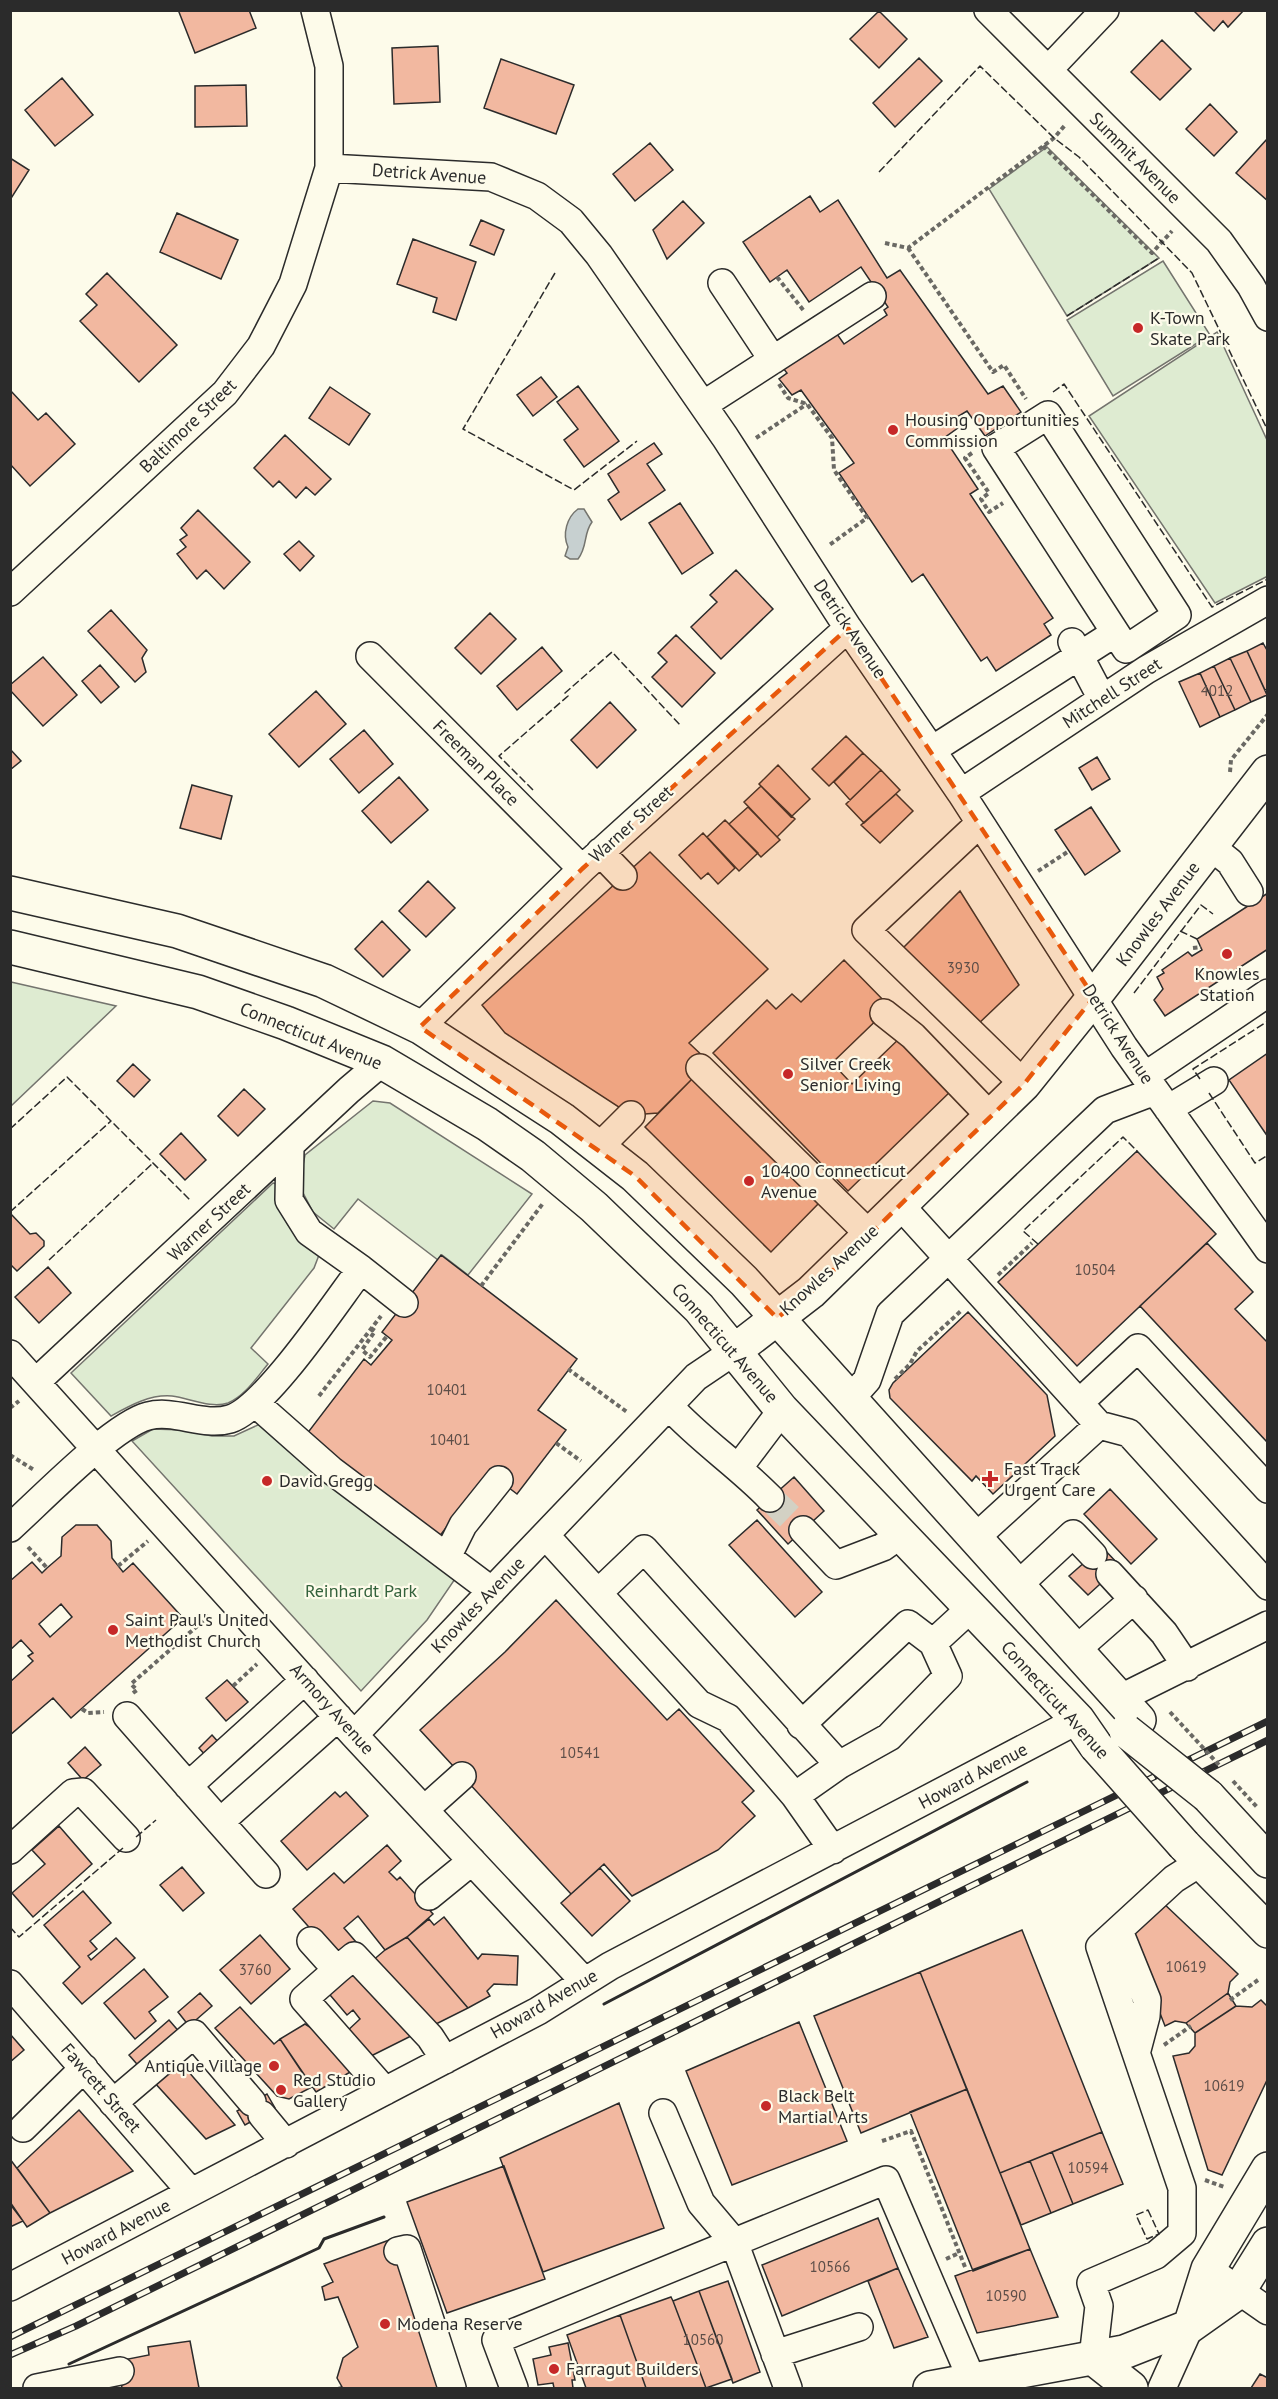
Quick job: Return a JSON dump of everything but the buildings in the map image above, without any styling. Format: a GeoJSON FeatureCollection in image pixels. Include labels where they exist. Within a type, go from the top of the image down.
{"type":"FeatureCollection","features":[{"type":"Feature","properties":{"kind":"main road","name":"Knowles Avenue"},"geometry":{"type":"LineString","coordinates":[[734,1352],[810,1292],[1024,1084],[1268,772]]}},
{"type":"Feature","properties":{"kind":"main road"},"geometry":{"type":"LineString","coordinates":[[10,894],[177,931],[324,981],[420,1027],[562,1119],[599,1147],[635,1176],[777,1318],[1017,1586],[1139,1715],[1231,1807],[1264,1852]]}},
{"type":"Feature","properties":{"kind":"main road","name":"Connecticut Avenue"},"geometry":{"type":"LineString","coordinates":[[10,947],[198,992],[382,1062],[487,1124],[533,1156],[594,1207],[699,1308],[782,1410],[982,1619],[1087,1733],[1192,1853],[1268,1931]]}},
{"type":"Feature","properties":{"kind":"main road"},"geometry":{"type":"LineString","coordinates":[[982,1619],[1082,1690],[1139,1715]]}},
{"type":"Feature","properties":{"kind":"main road"},"geometry":{"type":"LineString","coordinates":[[1087,1733],[1094,1719],[1139,1715]]}},
{"type":"Feature","properties":{"kind":"main road"},"geometry":{"type":"LineString","coordinates":[[1190,2326],[1208,2270],[1268,2169]]}},
{"type":"Feature","properties":{"kind":"main road"},"geometry":{"type":"LineString","coordinates":[[930,2388],[1137,2349],[1190,2326],[1238,2292],[1268,2244]]}},
{"type":"Feature","properties":{"kind":"main road"},"geometry":{"type":"LineString","coordinates":[[1093,2358],[1131,2388]]}},
{"type":"Feature","properties":{"kind":"street","name":"Baltimore Street"},"geometry":{"type":"LineString","coordinates":[[10,592],[232,384],[261,346],[293,284],[329,168],[329,66],[315,10]]}},
{"type":"Feature","properties":{"kind":"street","name":"Summit Avenue"},"geometry":{"type":"LineString","coordinates":[[988,10],[1219,241],[1251,286],[1268,317]]}},
{"type":"Feature","properties":{"kind":"street"},"geometry":{"type":"LineString","coordinates":[[1048,70],[1105,10]]}},
{"type":"Feature","properties":{"kind":"street","name":"Detrick Avenue"},"geometry":{"type":"LineString","coordinates":[[329,168],[491,177],[537,196],[571,221],[599,255],[703,405],[848,628],[961,793],[1156,1092],[1268,1250]]}},
{"type":"Feature","properties":{"kind":"street"},"geometry":{"type":"LineString","coordinates":[[722,284],[773,369]]}},
{"type":"Feature","properties":{"kind":"street"},"geometry":{"type":"LineString","coordinates":[[703,405],[773,369],[818,331],[872,296]]}},
{"type":"Feature","properties":{"kind":"street"},"geometry":{"type":"LineString","coordinates":[[1048,415],[1177,615],[1125,649],[1119,639],[996,448],[1048,415]]}},
{"type":"Feature","properties":{"kind":"street","name":"Mitchell Street"},"geometry":{"type":"LineString","coordinates":[[961,793],[1085,668],[1146,670],[1268,600]]}},
{"type":"Feature","properties":{"kind":"street","name":"Warner Street"},"geometry":{"type":"LineString","coordinates":[[420,1027],[591,860],[848,628]]}},
{"type":"Feature","properties":{"kind":"street"},"geometry":{"type":"LineString","coordinates":[[932,750],[1085,668],[1119,639]]}},
{"type":"Feature","properties":{"kind":"street","name":"Freeman Place"},"geometry":{"type":"LineString","coordinates":[[370,656],[591,860],[623,876]]}},
{"type":"Feature","properties":{"kind":"street"},"geometry":{"type":"LineString","coordinates":[[980,823],[866,930],[1024,1084]]}},
{"type":"Feature","properties":{"kind":"street"},"geometry":{"type":"LineString","coordinates":[[1210,846],[1230,862],[1248,892]]}},
{"type":"Feature","properties":{"kind":"street"},"geometry":{"type":"LineString","coordinates":[[1156,1092],[1268,993]]}},
{"type":"Feature","properties":{"kind":"street"},"geometry":{"type":"LineString","coordinates":[[884,1013],[914,1036],[990,1116]]}},
{"type":"Feature","properties":{"kind":"street","name":"Warner Street"},"geometry":{"type":"LineString","coordinates":[[36,1382],[349,1090],[382,1062]]}},
{"type":"Feature","properties":{"kind":"street"},"geometry":{"type":"LineString","coordinates":[[700,1068],[869,1234]]}},
{"type":"Feature","properties":{"kind":"street"},"geometry":{"type":"LineString","coordinates":[[850,1399],[867,1380],[890,1314],[1105,1110],[1156,1092],[1214,1081]]}},
{"type":"Feature","properties":{"kind":"street"},"geometry":{"type":"LineString","coordinates":[[599,1147],[631,1115]]}},
{"type":"Feature","properties":{"kind":"street"},"geometry":{"type":"LineString","coordinates":[[290,1147],[289,1200],[309,1232],[360,1269],[394,1308]]}},
{"type":"Feature","properties":{"kind":"street"},"geometry":{"type":"LineString","coordinates":[[900,1205],[1099,1425],[1129,1433],[1265,1578]]}},
{"type":"Feature","properties":{"kind":"street"},"geometry":{"type":"LineString","coordinates":[[18,1536],[97,1449],[118,1432],[147,1416],[177,1415],[205,1420],[230,1419],[255,1403],[360,1269]]}},
{"type":"Feature","properties":{"kind":"street"},"geometry":{"type":"LineString","coordinates":[[1079,1403],[1138,1348],[1268,1489]]}},
{"type":"Feature","properties":{"kind":"street","name":"Knowles Avenue"},"geometry":{"type":"LineString","coordinates":[[220,1822],[346,1726],[492,1591],[696,1377],[734,1352]]}},
{"type":"Feature","properties":{"kind":"street","name":"Armory Avenue"},"geometry":{"type":"LineString","coordinates":[[10,1354],[346,1726],[584,1981]]}},
{"type":"Feature","properties":{"kind":"street"},"geometry":{"type":"LineString","coordinates":[[255,1403],[331,1470],[492,1591]]}},
{"type":"Feature","properties":{"kind":"street"},"geometry":{"type":"LineString","coordinates":[[669,1406],[689,1428],[739,1467],[770,1498]]}},
{"type":"Feature","properties":{"kind":"street"},"geometry":{"type":"LineString","coordinates":[[739,1467],[782,1410]]}},
{"type":"Feature","properties":{"kind":"street"},"geometry":{"type":"LineString","coordinates":[[974,1539],[1099,1425]]}},
{"type":"Feature","properties":{"kind":"street"},"geometry":{"type":"LineString","coordinates":[[447,1557],[463,1525],[499,1480]]}},
{"type":"Feature","properties":{"kind":"street"},"geometry":{"type":"LineString","coordinates":[[803,1530],[836,1565],[883,1547],[900,1535]]}},
{"type":"Feature","properties":{"kind":"street"},"geometry":{"type":"LineString","coordinates":[[1017,1586],[1073,1534],[1164,1633],[1187,1667]]}},
{"type":"Feature","properties":{"kind":"street"},"geometry":{"type":"LineString","coordinates":[[545,1535],[699,1704],[728,1718],[795,1796],[833,1850]]}},
{"type":"Feature","properties":{"kind":"street"},"geometry":{"type":"LineString","coordinates":[[599,1592],[644,1549],[839,1765]]}},
{"type":"Feature","properties":{"kind":"street"},"geometry":{"type":"LineString","coordinates":[[1077,1649],[1134,1599]]}},
{"type":"Feature","properties":{"kind":"street"},"geometry":{"type":"LineString","coordinates":[[933,1643],[982,1619]]}},
{"type":"Feature","properties":{"kind":"street"},"geometry":{"type":"LineString","coordinates":[[795,1796],[839,1765],[889,1737],[948,1676],[933,1643],[908,1624],[801,1725]]}},
{"type":"Feature","properties":{"kind":"street"},"geometry":{"type":"LineString","coordinates":[[1139,1715],[1187,1667],[1268,1625]]}},
{"type":"Feature","properties":{"kind":"street"},"geometry":{"type":"LineString","coordinates":[[188,1786],[305,1680]]}},
{"type":"Feature","properties":{"kind":"street"},"geometry":{"type":"LineString","coordinates":[[128,1706],[188,1786],[266,1874]]}},
{"type":"Feature","properties":{"kind":"street","name":"Howard Avenue"},"geometry":{"type":"LineString","coordinates":[[10,2288],[538,2011],[584,1981],[833,1850],[1087,1733]]}},
{"type":"Feature","properties":{"kind":"street"},"geometry":{"type":"LineString","coordinates":[[424,1810],[462,1776]]}},
{"type":"Feature","properties":{"kind":"street"},"geometry":{"type":"LineString","coordinates":[[10,1850],[73,1793],[83,1792],[126,1839]]}},
{"type":"Feature","properties":{"kind":"street"},"geometry":{"type":"LineString","coordinates":[[1093,2358],[1099,2306],[1091,2283],[1156,2255],[1182,2234],[1182,2188],[1137,2050],[1100,1947],[1174,1879],[1192,1853]]}},
{"type":"Feature","properties":{"kind":"street"},"geometry":{"type":"LineString","coordinates":[[429,1896],[455,1872],[472,1862]]}},
{"type":"Feature","properties":{"kind":"street"},"geometry":{"type":"LineString","coordinates":[[310,1941],[337,1970]]}},
{"type":"Feature","properties":{"kind":"street"},"geometry":{"type":"LineString","coordinates":[[385,2091],[296,2006],[354,1956],[430,2037],[445,2060]]}},
{"type":"Feature","properties":{"kind":"street","name":"Fawcett Street"},"geometry":{"type":"LineString","coordinates":[[14,1994],[84,2068],[191,2192]]}},
{"type":"Feature","properties":{"kind":"street"},"geometry":{"type":"LineString","coordinates":[[113,2103],[194,2034],[286,2144]]}},
{"type":"Feature","properties":{"kind":"street"},"geometry":{"type":"LineString","coordinates":[[23,2128],[84,2068]]}},
{"type":"Feature","properties":{"kind":"street"},"geometry":{"type":"LineString","coordinates":[[663,2113],[701,2203],[734,2242],[788,2388]]}},
{"type":"Feature","properties":{"kind":"street"},"geometry":{"type":"LineString","coordinates":[[514,2388],[496,2340],[886,2180],[972,2380]]}},
{"type":"Feature","properties":{"kind":"street"},"geometry":{"type":"LineString","coordinates":[[398,2251],[407,2249],[452,2388]]}},
{"type":"Feature","properties":{"kind":"street"},"geometry":{"type":"LineString","coordinates":[[1208,2270],[1268,2311]]}},
{"type":"Feature","properties":{"kind":"street"},"geometry":{"type":"LineString","coordinates":[[1162,2388],[1190,2326]]}},
{"type":"Feature","properties":{"kind":"street"},"geometry":{"type":"LineString","coordinates":[[775,2354],[859,2327]]}},
{"type":"Feature","properties":{"kind":"street"},"geometry":{"type":"LineString","coordinates":[[37,2388],[120,2371]]}},
{"type":"Feature","properties":{"kind":"path"},"geometry":{"type":"LineString","coordinates":[[908,248],[1042,146],[1066,124]]}},
{"type":"Feature","properties":{"kind":"path"},"geometry":{"type":"LineString","coordinates":[[1042,146],[1152,253],[1172,231]]}},
{"type":"Feature","properties":{"kind":"path"},"geometry":{"type":"LineString","coordinates":[[885,243],[908,248],[993,372],[1004,365],[1029,404]]}},
{"type":"Feature","properties":{"kind":"path"},"geometry":{"type":"LineString","coordinates":[[777,277],[786,285],[818,331]]}},
{"type":"Feature","properties":{"kind":"path"},"geometry":{"type":"LineString","coordinates":[[773,369],[788,398],[807,404],[832,438],[834,470],[867,518],[828,546]]}},
{"type":"Feature","properties":{"kind":"path"},"geometry":{"type":"LineString","coordinates":[[756,438],[807,404]]}},
{"type":"Feature","properties":{"kind":"path"},"geometry":{"type":"LineString","coordinates":[[1230,777],[1231,760],[1268,714]]}},
{"type":"Feature","properties":{"kind":"path"},"geometry":{"type":"LineString","coordinates":[[1035,873],[1069,851]]}},
{"type":"Feature","properties":{"kind":"path"},"geometry":{"type":"LineString","coordinates":[[1193,948],[1201,947]]}},
{"type":"Feature","properties":{"kind":"path"},"geometry":{"type":"LineString","coordinates":[[481,1286],[548,1197]]}},
{"type":"Feature","properties":{"kind":"path"},"geometry":{"type":"LineString","coordinates":[[886,1387],[910,1364],[917,1352],[1032,1243]]}},
{"type":"Feature","properties":{"kind":"path"},"geometry":{"type":"LineString","coordinates":[[1020,1254],[1024,1258]]}},
{"type":"Feature","properties":{"kind":"path"},"geometry":{"type":"LineString","coordinates":[[319,1396],[371,1328],[394,1308]]}},
{"type":"Feature","properties":{"kind":"path"},"geometry":{"type":"LineString","coordinates":[[371,1328],[375,1331],[362,1350],[370,1358],[387,1336]]}},
{"type":"Feature","properties":{"kind":"path"},"geometry":{"type":"LineString","coordinates":[[568,1370],[628,1412]]}},
{"type":"Feature","properties":{"kind":"path"},"geometry":{"type":"LineString","coordinates":[[10,1408],[17,1402]]}},
{"type":"Feature","properties":{"kind":"path"},"geometry":{"type":"LineString","coordinates":[[556,1443],[580,1461]]}},
{"type":"Feature","properties":{"kind":"path"},"geometry":{"type":"LineString","coordinates":[[10,1455],[42,1475]]}},
{"type":"Feature","properties":{"kind":"path"},"geometry":{"type":"LineString","coordinates":[[18,1536],[47,1568]]}},
{"type":"Feature","properties":{"kind":"path"},"geometry":{"type":"LineString","coordinates":[[118,1566],[144,1544]]}},
{"type":"Feature","properties":{"kind":"path"},"geometry":{"type":"LineString","coordinates":[[128,1706],[137,1690],[132,1684],[216,1610]]}},
{"type":"Feature","properties":{"kind":"path"},"geometry":{"type":"LineString","coordinates":[[233,1686],[251,1669]]}},
{"type":"Feature","properties":{"kind":"path"},"geometry":{"type":"LineString","coordinates":[[1139,1715],[1231,1807]]}},
{"type":"Feature","properties":{"kind":"path"},"geometry":{"type":"LineString","coordinates":[[1230,2000],[1258,1980]]}},
{"type":"Feature","properties":{"kind":"path"},"geometry":{"type":"LineString","coordinates":[[1164,2046],[1191,2026]]}},
{"type":"Feature","properties":{"kind":"path"},"geometry":{"type":"LineString","coordinates":[[882,2141],[911,2131],[965,2267]]}},
{"type":"Feature","properties":{"kind":"path"},"geometry":{"type":"LineString","coordinates":[[1204,2180],[1224,2188]]}},
{"type":"Feature","properties":{"kind":"highlighted area"},"geometry":{"type":"Polygon","coordinates":[[[848,628],[1094,997],[1024,1084],[811,1292],[777,1318],[635,1176],[420,1027],[582,869],[848,628]]]}},
{"type":"Feature","properties":{"kind":"green space"},"geometry":{"type":"Polygon","coordinates":[[[1047,147],[1159,258],[1067,316],[989,189],[1047,147]]]}},
{"type":"Feature","properties":{"kind":"green space","name":"K-Town Skate Park"},"geometry":{"type":"Polygon","coordinates":[[[1163,261],[1210,335],[1113,396],[1067,320],[1163,261]]]}},
{"type":"Feature","properties":{"kind":"green space"},"geometry":{"type":"Polygon","coordinates":[[[1217,332],[1267,440],[1268,576],[1215,603],[1089,416],[1217,332]]]}},
{"type":"Feature","properties":{"kind":"green space"},"geometry":{"type":"Polygon","coordinates":[[[10,982],[116,1006],[11,1106],[10,982]]]}},
{"type":"Feature","properties":{"kind":"green space"},"geometry":{"type":"Polygon","coordinates":[[[373,1101],[390,1103],[532,1194],[468,1275],[442,1255],[438,1260],[358,1199],[334,1229],[313,1212],[299,1185],[305,1155],[373,1101]]]}},
{"type":"Feature","properties":{"kind":"green space"},"geometry":{"type":"Polygon","coordinates":[[[273,1183],[277,1184],[281,1209],[288,1225],[319,1255],[314,1268],[251,1348],[268,1364],[245,1391],[228,1403],[214,1405],[164,1396],[140,1402],[111,1416],[71,1373],[273,1183]]]}},
{"type":"Feature","properties":{"kind":"green space","name":"Reinhardt Park"},"geometry":{"type":"Polygon","coordinates":[[[260,1424],[455,1579],[427,1620],[361,1691],[132,1441],[153,1429],[183,1430],[212,1436],[234,1436],[260,1424]]]}},
{"type":"Feature","properties":{"kind":"shaded area"},"geometry":{"type":"Polygon","coordinates":[[[578,509],[584,509],[592,522],[587,531],[581,554],[578,559],[570,559],[565,556],[568,547],[565,537],[571,516],[578,509]]]}},
{"type":"Feature","properties":{"kind":"tunnel"},"geometry":{"type":"LineString","coordinates":[[770,1498],[803,1530]]}},
{"type":"Feature","properties":{"kind":"railway"},"geometry":{"type":"LineString","coordinates":[[10,2337],[1268,1721]]}},
{"type":"Feature","properties":{"kind":"railway"},"geometry":{"type":"LineString","coordinates":[[10,2355],[76,2326],[1268,1740]]}},
{"type":"Feature","properties":{"kind":"fence"},"geometry":{"type":"LineString","coordinates":[[879,172],[980,66],[1054,138],[1079,157],[1192,273],[1268,431]]}},
{"type":"Feature","properties":{"kind":"fence"},"geometry":{"type":"LineString","coordinates":[[1067,316],[1159,258]]}},
{"type":"Feature","properties":{"kind":"fence"},"geometry":{"type":"LineString","coordinates":[[555,273],[463,429],[574,490],[637,441]]}},
{"type":"Feature","properties":{"kind":"fence"},"geometry":{"type":"LineString","coordinates":[[1053,392],[1064,384],[1212,607],[1268,579]]}},
{"type":"Feature","properties":{"kind":"fence"},"geometry":{"type":"LineString","coordinates":[[533,790],[499,756],[568,696],[565,693],[612,652],[680,725]]}},
{"type":"Feature","properties":{"kind":"fence"},"geometry":{"type":"LineString","coordinates":[[1134,993],[1201,905],[1213,914]]}},
{"type":"Feature","properties":{"kind":"fence"},"geometry":{"type":"LineString","coordinates":[[1180,931],[1197,939]]}},
{"type":"Feature","properties":{"kind":"fence"},"geometry":{"type":"LineString","coordinates":[[1200,1079],[1193,1069],[1268,1021]]}},
{"type":"Feature","properties":{"kind":"fence"},"geometry":{"type":"LineString","coordinates":[[10,1129],[67,1077],[191,1201]]}},
{"type":"Feature","properties":{"kind":"fence"},"geometry":{"type":"LineString","coordinates":[[1209,1093],[1255,1163],[1268,1155]]}},
{"type":"Feature","properties":{"kind":"fence"},"geometry":{"type":"LineString","coordinates":[[10,1212],[111,1121]]}},
{"type":"Feature","properties":{"kind":"fence"},"geometry":{"type":"LineString","coordinates":[[1038,1244],[1023,1231],[1123,1137],[1137,1151]]}},
{"type":"Feature","properties":{"kind":"fence"},"geometry":{"type":"LineString","coordinates":[[49,1260],[153,1163]]}},
{"type":"Feature","properties":{"kind":"fence"},"geometry":{"type":"LineString","coordinates":[[136,1837],[156,1820]]}},
{"type":"Feature","properties":{"kind":"fence"},"geometry":{"type":"LineString","coordinates":[[10,1927],[19,1937],[123,1848]]}},
{"type":"Feature","properties":{"kind":"fence"},"geometry":{"type":"LineString","coordinates":[[1148,2210],[1159,2234],[1147,2239],[1136,2215],[1148,2210]]}},
{"type":"Feature","properties":{"kind":"wall"},"geometry":{"type":"LineString","coordinates":[[604,2004],[1027,1782]]}},
{"type":"Feature","properties":{"kind":"wall"},"geometry":{"type":"LineString","coordinates":[[69,2364],[319,2248],[324,2239],[384,2217]]}},
{"type":"Feature","properties":{"kind":"place","name":"K-Town Skate Park"},"geometry":{"type":"Point","coordinates":[1138,328]}},
{"type":"Feature","properties":{"kind":"place","name":"Housing Opportunities Commission"},"geometry":{"type":"Point","coordinates":[893,430]}},
{"type":"Feature","properties":{"kind":"place","name":"Knowles Station"},"geometry":{"type":"Point","coordinates":[1227,954]}},
{"type":"Feature","properties":{"kind":"place","name":"Silver Creek Senior Living"},"geometry":{"type":"Point","coordinates":[788,1074]}},
{"type":"Feature","properties":{"kind":"place","name":"10400 Connecticut Avenue"},"geometry":{"type":"Point","coordinates":[749,1181]}},
{"type":"Feature","properties":{"kind":"place","name":"Fast Track Urgent Care"},"geometry":{"type":"Point","coordinates":[990,1479]}},
{"type":"Feature","properties":{"kind":"place","name":"David Gregg"},"geometry":{"type":"Point","coordinates":[267,1481]}},
{"type":"Feature","properties":{"kind":"place","name":"Saint Paul's United Methodist Church"},"geometry":{"type":"Point","coordinates":[113,1630]}},
{"type":"Feature","properties":{"kind":"place","name":"Antique Village"},"geometry":{"type":"Point","coordinates":[274,2066]}},
{"type":"Feature","properties":{"kind":"place","name":"Red Studio Gallery"},"geometry":{"type":"Point","coordinates":[281,2090]}},
{"type":"Feature","properties":{"kind":"place","name":"Black Belt Martial Arts"},"geometry":{"type":"Point","coordinates":[766,2106]}},
{"type":"Feature","properties":{"kind":"place","name":"Modena Reserve"},"geometry":{"type":"Point","coordinates":[385,2324]}},
{"type":"Feature","properties":{"kind":"place","name":"Farragut Builders"},"geometry":{"type":"Point","coordinates":[554,2369]}}]}
